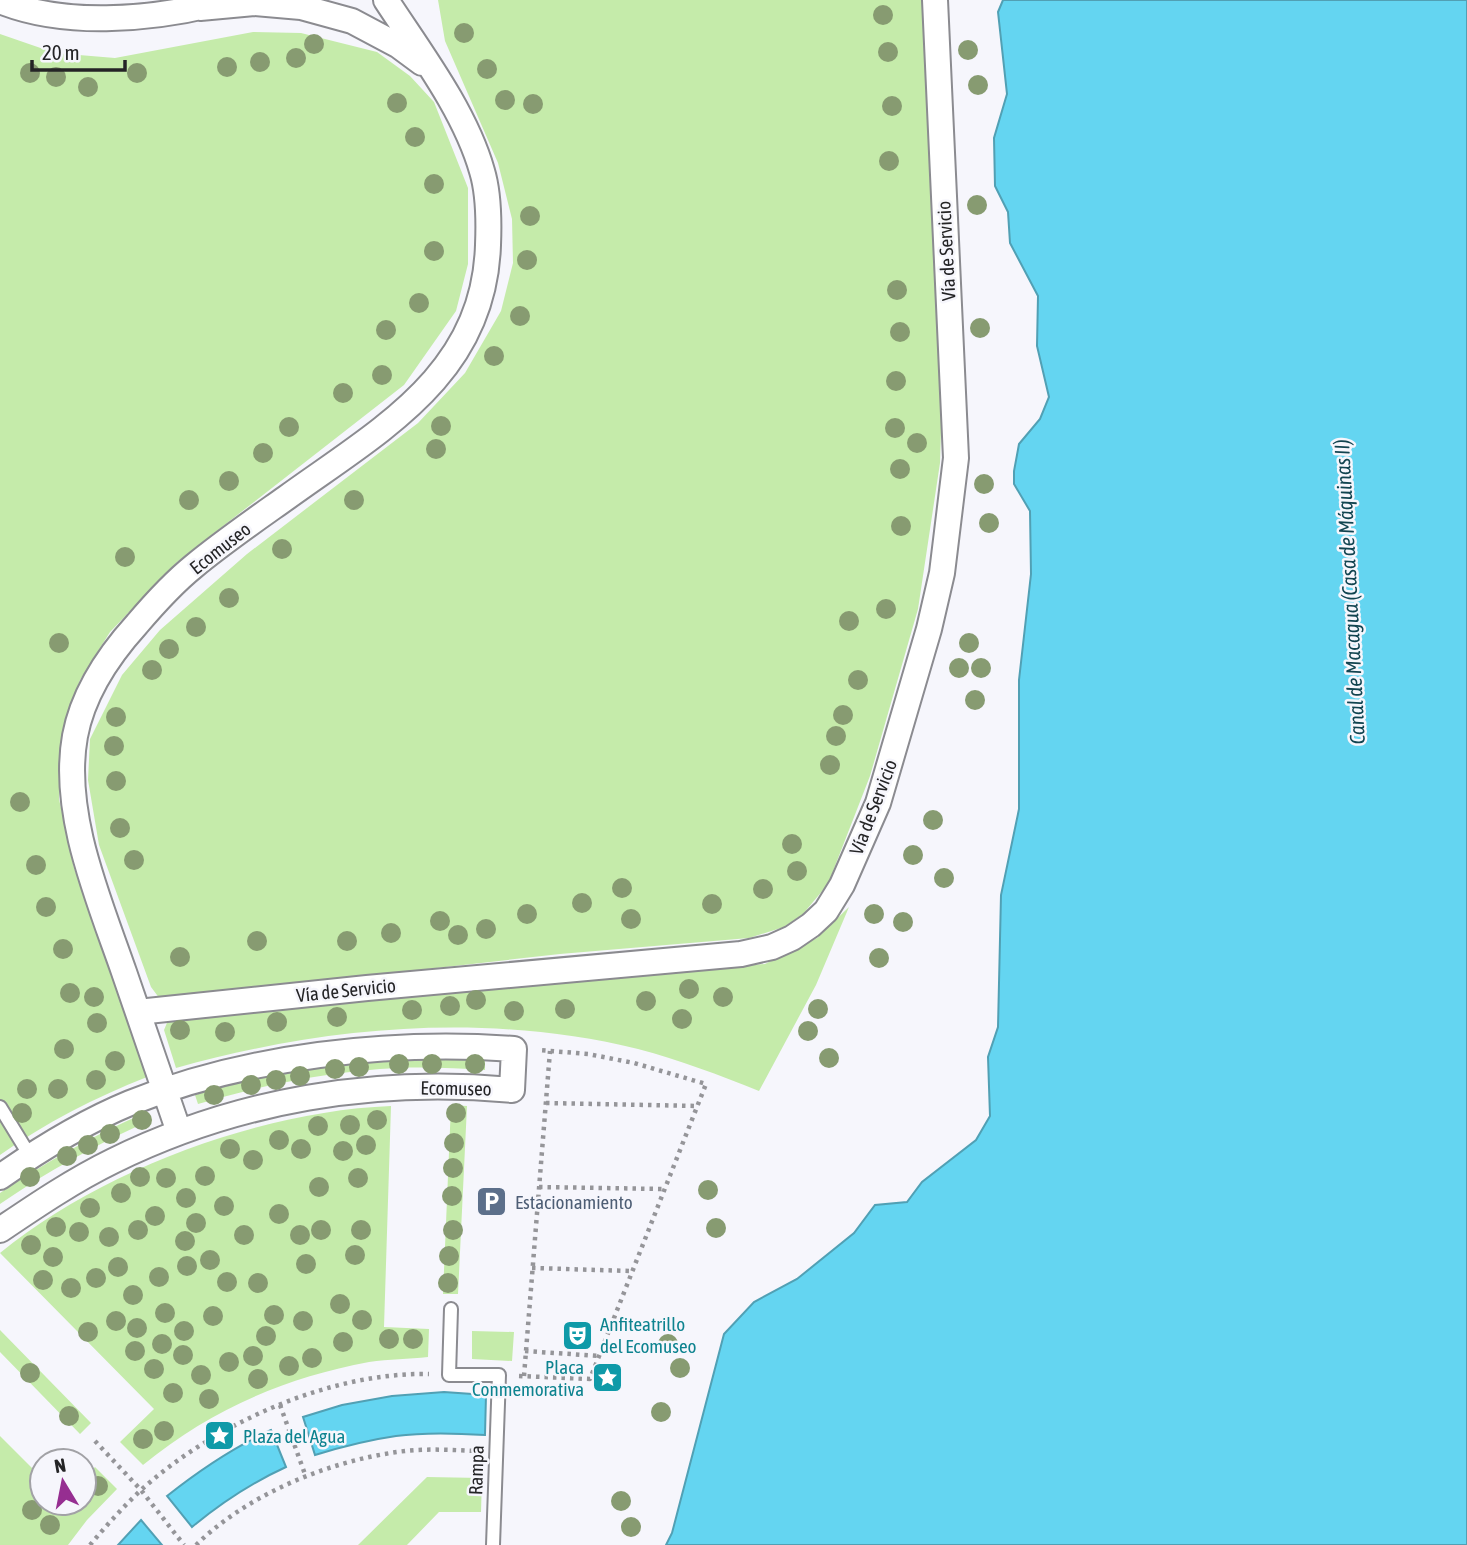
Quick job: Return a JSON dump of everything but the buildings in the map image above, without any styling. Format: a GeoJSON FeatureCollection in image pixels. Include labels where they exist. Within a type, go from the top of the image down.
{"type":"FeatureCollection","features":[{"type":"Feature","properties":{"kind":"street"},"geometry":{"type":"LineString","coordinates":[[0,1],[48,14],[89,18],[165,14],[232,0]]}},
{"type":"Feature","properties":{"kind":"street","name":"Ecomuseo"},"geometry":{"type":"LineString","coordinates":[[179,1132],[99,900],[79,833],[72,765],[75,735],[85,703],[100,671],[120,642],[154,604],[191,568],[408,408],[436,380],[457,352],[470,328],[488,264],[488,199],[483,172],[472,142],[449,97],[386,0]]}},
{"type":"Feature","properties":{"kind":"street","name":"Ecomuseo"},"geometry":{"type":"LineString","coordinates":[[398,0],[407,33]]}},
{"type":"Feature","properties":{"kind":"street","name":"Vía de Servicio"},"geometry":{"type":"LineString","coordinates":[[138,1012],[741,954],[772,947],[792,938],[826,911],[842,885],[878,803],[891,762],[942,573],[953,489],[956,458],[955,418],[935,0]]}},
{"type":"Feature","properties":{"kind":"street","name":"Ecomuseo"},"geometry":{"type":"LineString","coordinates":[[200,8],[254,3],[314,10],[352,21],[399,46],[431,69]]}},
{"type":"Feature","properties":{"kind":"street"},"geometry":{"type":"LineString","coordinates":[[0,1177],[30,1156],[128,1104],[164,1090],[267,1063],[413,1047],[514,1049]]}},
{"type":"Feature","properties":{"kind":"street","name":"Ecomuseo"},"geometry":{"type":"LineString","coordinates":[[0,1230],[55,1193],[113,1161],[179,1132],[239,1113],[304,1098],[372,1088],[439,1086],[512,1090],[514,1049]]}},
{"type":"Feature","properties":{"kind":"lane"},"geometry":{"type":"LineString","coordinates":[[0,1107],[30,1156]]}},
{"type":"Feature","properties":{"kind":"lane"},"geometry":{"type":"LineString","coordinates":[[451,1309],[449,1375],[499,1376]]}},
{"type":"Feature","properties":{"kind":"lane","name":"Rampa"},"geometry":{"type":"LineString","coordinates":[[492,1545],[499,1376]]}},
{"type":"Feature","properties":{"kind":"path"},"geometry":{"type":"LineString","coordinates":[[499,1376],[590,1379],[706,1084],[634,1063],[588,1054],[514,1049]]}},
{"type":"Feature","properties":{"kind":"path"},"geometry":{"type":"LineString","coordinates":[[524,1376],[550,1051]]}},
{"type":"Feature","properties":{"kind":"path"},"geometry":{"type":"LineString","coordinates":[[546,1103],[697,1106]]}},
{"type":"Feature","properties":{"kind":"path"},"geometry":{"type":"LineString","coordinates":[[539,1187],[664,1189]]}},
{"type":"Feature","properties":{"kind":"path"},"geometry":{"type":"LineString","coordinates":[[532,1268],[632,1271]]}},
{"type":"Feature","properties":{"kind":"path"},"geometry":{"type":"LineString","coordinates":[[526,1351],[598,1356]]}},
{"type":"Feature","properties":{"kind":"path"},"geometry":{"type":"LineString","coordinates":[[90,1545],[141,1490],[182,1458],[235,1425],[280,1405],[355,1382],[392,1376],[449,1375]]}},
{"type":"Feature","properties":{"kind":"path"},"geometry":{"type":"LineString","coordinates":[[280,1405],[306,1477]]}},
{"type":"Feature","properties":{"kind":"path"},"geometry":{"type":"LineString","coordinates":[[95,1441],[141,1490],[184,1545]]}},
{"type":"Feature","properties":{"kind":"path"},"geometry":{"type":"LineString","coordinates":[[196,1545],[234,1514],[272,1492],[355,1460],[399,1451],[443,1449],[496,1452]]}},
{"type":"Feature","properties":{"kind":"green space"},"geometry":{"type":"Polygon","coordinates":[[[438,0],[925,0],[942,401],[940,463],[918,609],[870,776],[828,884],[803,914],[784,927],[749,938],[560,954],[160,999],[151,987],[99,845],[88,780],[90,739],[122,675],[160,630],[247,554],[418,423],[465,373],[501,311],[513,263],[512,219],[498,163],[445,41],[438,0]]]}},
{"type":"Feature","properties":{"kind":"green space"},"geometry":{"type":"Polygon","coordinates":[[[253,32],[301,33],[377,52],[410,76],[434,102],[468,188],[468,264],[456,311],[404,385],[177,562],[110,632],[80,680],[63,730],[59,799],[74,868],[147,1077],[71,1112],[0,1155],[0,34],[55,53],[115,58],[253,32]]]}},
{"type":"Feature","properties":{"kind":"green space"},"geometry":{"type":"Polygon","coordinates":[[[849,907],[816,985],[759,1091],[638,1049],[581,1037],[523,1030],[406,1029],[348,1034],[290,1042],[176,1068],[164,1030],[169,1018],[192,1015],[765,964],[817,938],[849,907]]]}},
{"type":"Feature","properties":{"kind":"green space"},"geometry":{"type":"Polygon","coordinates":[[[443,1058],[485,1061],[485,1070],[398,1068],[347,1072],[297,1080],[198,1104],[195,1095],[319,1066],[361,1061],[443,1058]]]}},
{"type":"Feature","properties":{"kind":"green space"},"geometry":{"type":"Polygon","coordinates":[[[451,1105],[467,1106],[458,1294],[443,1294],[451,1105]]]}},
{"type":"Feature","properties":{"kind":"green space"},"geometry":{"type":"Polygon","coordinates":[[[391,1106],[384,1327],[429,1329],[428,1357],[369,1362],[278,1387],[222,1412],[168,1445],[143,1465],[120,1442],[154,1409],[0,1253],[40,1223],[85,1196],[134,1171],[185,1150],[289,1119],[341,1110],[391,1106]]]}},
{"type":"Feature","properties":{"kind":"green space"},"geometry":{"type":"Polygon","coordinates":[[[147,1112],[151,1120],[73,1159],[0,1204],[0,1193],[36,1170],[90,1139],[147,1112]]]}},
{"type":"Feature","properties":{"kind":"green space"},"geometry":{"type":"Polygon","coordinates":[[[0,1330],[91,1423],[80,1434],[0,1352],[0,1330]]]}},
{"type":"Feature","properties":{"kind":"green space"},"geometry":{"type":"Polygon","coordinates":[[[472,1331],[514,1332],[512,1361],[472,1359],[472,1331]]]}},
{"type":"Feature","properties":{"kind":"green space"},"geometry":{"type":"Polygon","coordinates":[[[0,1436],[28,1464],[28,1517],[90,1517],[68,1545],[0,1545],[0,1436]]]}},
{"type":"Feature","properties":{"kind":"green space"},"geometry":{"type":"Polygon","coordinates":[[[98,1470],[117,1489],[98,1509],[98,1470]]]}},
{"type":"Feature","properties":{"kind":"green space"},"geometry":{"type":"Polygon","coordinates":[[[427,1477],[482,1478],[481,1512],[439,1512],[407,1545],[358,1545],[427,1477]]]}},
{"type":"Feature","properties":{"kind":"water","name":"Canal de Macagua (Casa de Máquinas II)"},"geometry":{"type":"Polygon","coordinates":[[[1003,0],[1467,0],[1467,1545],[666,1545],[672,1533],[724,1334],[754,1302],[797,1279],[854,1233],[875,1205],[907,1202],[922,1182],[976,1140],[990,1116],[988,1057],[998,1027],[1001,895],[1019,809],[1019,680],[1031,574],[1030,511],[1014,484],[1014,471],[1019,444],[1040,419],[1049,397],[1037,346],[1038,296],[1010,243],[1008,212],[995,186],[994,138],[1007,94],[998,12],[1003,0]]]}},
{"type":"Feature","properties":{"kind":"water"},"geometry":{"type":"Polygon","coordinates":[[[444,1392],[486,1395],[485,1435],[440,1433],[396,1436],[315,1455],[303,1417],[342,1405],[392,1396],[444,1392]]]}},
{"type":"Feature","properties":{"kind":"water"},"geometry":{"type":"Polygon","coordinates":[[[271,1430],[286,1467],[237,1494],[192,1527],[167,1496],[217,1460],[271,1430]]]}},
{"type":"Feature","properties":{"kind":"water"},"geometry":{"type":"Polygon","coordinates":[[[141,1520],[162,1545],[118,1545],[141,1520]]]}},
{"type":"Feature","properties":{"kind":"place","name":"Estacionamiento"},"geometry":{"type":"Point","coordinates":[492,1202]}},
{"type":"Feature","properties":{"kind":"place","name":"Anfiteatrillo del Ecomuseo"},"geometry":{"type":"Point","coordinates":[577,1335]}},
{"type":"Feature","properties":{"kind":"place","name":"Placa Conmemorativa"},"geometry":{"type":"Point","coordinates":[607,1378]}},
{"type":"Feature","properties":{"kind":"place","name":"Plaza del Agua"},"geometry":{"type":"Point","coordinates":[220,1436]}}]}
